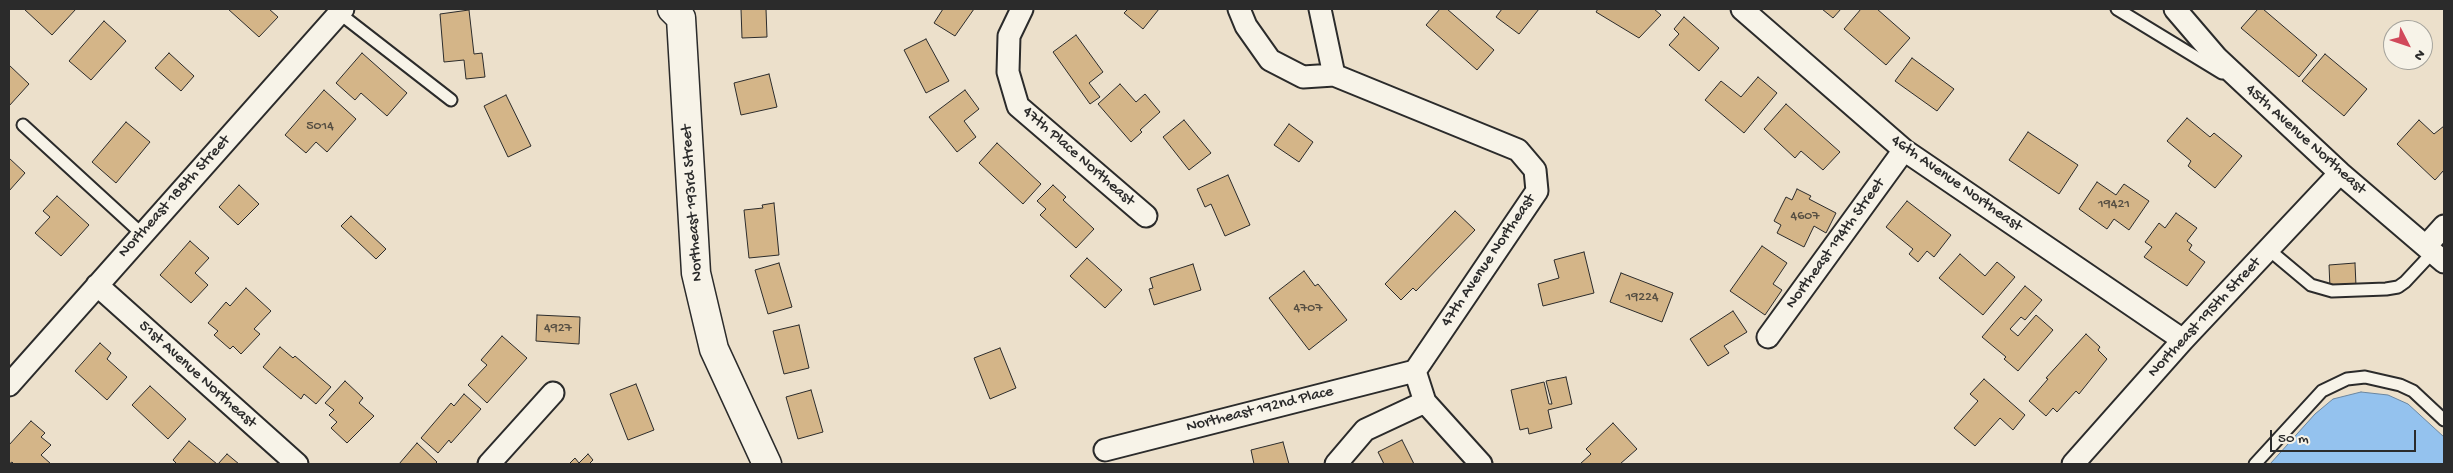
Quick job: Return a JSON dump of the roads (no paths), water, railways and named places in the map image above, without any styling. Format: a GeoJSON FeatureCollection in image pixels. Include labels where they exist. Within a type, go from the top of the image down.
{"type":"FeatureCollection","features":[{"type":"Feature","properties":{"kind":"street","name":"47th Place Northeast"},"geometry":{"type":"LineString","coordinates":[[1022,9],[1010,36],[1008,72],[1018,106],[1146,216]]}},
{"type":"Feature","properties":{"kind":"street"},"geometry":{"type":"LineString","coordinates":[[1239,9],[1246,26],[1270,60],[1302,77],[1334,75],[1320,9]]}},
{"type":"Feature","properties":{"kind":"street","name":"46th Avenue Northeast"},"geometry":{"type":"LineString","coordinates":[[1742,9],[1904,150],[2183,340]]}},
{"type":"Feature","properties":{"kind":"street","name":"45th Avenue Northeast"},"geometry":{"type":"LineString","coordinates":[[2175,9],[2217,58],[2253,92],[2340,173],[2434,253]]}},
{"type":"Feature","properties":{"kind":"street","name":"Northeast 188th Street"},"geometry":{"type":"LineString","coordinates":[[9,385],[341,11]]}},
{"type":"Feature","properties":{"kind":"street","name":"Northeast 193rd Street"},"geometry":{"type":"LineString","coordinates":[[678,12],[696,273],[714,349],[767,464]]}},
{"type":"Feature","properties":{"kind":"street","name":"47th Avenue Northeast"},"geometry":{"type":"LineString","coordinates":[[1334,75],[1518,150],[1535,170],[1537,192],[1415,371]]}},
{"type":"Feature","properties":{"kind":"street","name":"Northeast 194th Street"},"geometry":{"type":"LineString","coordinates":[[1768,337],[1904,150]]}},
{"type":"Feature","properties":{"kind":"street","name":"Northeast 195th Street"},"geometry":{"type":"LineString","coordinates":[[2073,464],[2183,340],[2340,173]]}},
{"type":"Feature","properties":{"kind":"street"},"geometry":{"type":"LineString","coordinates":[[2434,253],[2444,226]]}},
{"type":"Feature","properties":{"kind":"street","name":"51st Avenue Northeast"},"geometry":{"type":"LineString","coordinates":[[96,285],[297,464]]}},
{"type":"Feature","properties":{"kind":"street"},"geometry":{"type":"LineString","coordinates":[[1415,371],[1425,402],[1481,464]]}},
{"type":"Feature","properties":{"kind":"street","name":"Northeast 192nd Place"},"geometry":{"type":"LineString","coordinates":[[1105,450],[1415,371]]}},
{"type":"Feature","properties":{"kind":"street"},"geometry":{"type":"LineString","coordinates":[[489,464],[553,393]]}},
{"type":"Feature","properties":{"kind":"street"},"geometry":{"type":"LineString","coordinates":[[1336,464],[1365,430],[1425,402]]}},
{"type":"Feature","properties":{"kind":"lane"},"geometry":{"type":"LineString","coordinates":[[2117,9],[2253,92]]}},
{"type":"Feature","properties":{"kind":"lane"},"geometry":{"type":"LineString","coordinates":[[341,11],[451,100]]}},
{"type":"Feature","properties":{"kind":"lane"},"geometry":{"type":"LineString","coordinates":[[23,125],[142,234]]}},
{"type":"Feature","properties":{"kind":"lane"},"geometry":{"type":"LineString","coordinates":[[2268,249],[2311,285],[2332,291],[2398,287],[2434,253]]}},
{"type":"Feature","properties":{"kind":"lane"},"geometry":{"type":"LineString","coordinates":[[2255,464],[2322,390],[2347,379],[2365,377],[2400,385],[2413,391],[2444,420]]}},
{"type":"Feature","properties":{"kind":"water"},"geometry":{"type":"Polygon","coordinates":[[[2361,392],[2388,395],[2408,404],[2444,437],[2444,464],[2270,464],[2315,414],[2333,399],[2361,392]]]}}]}
